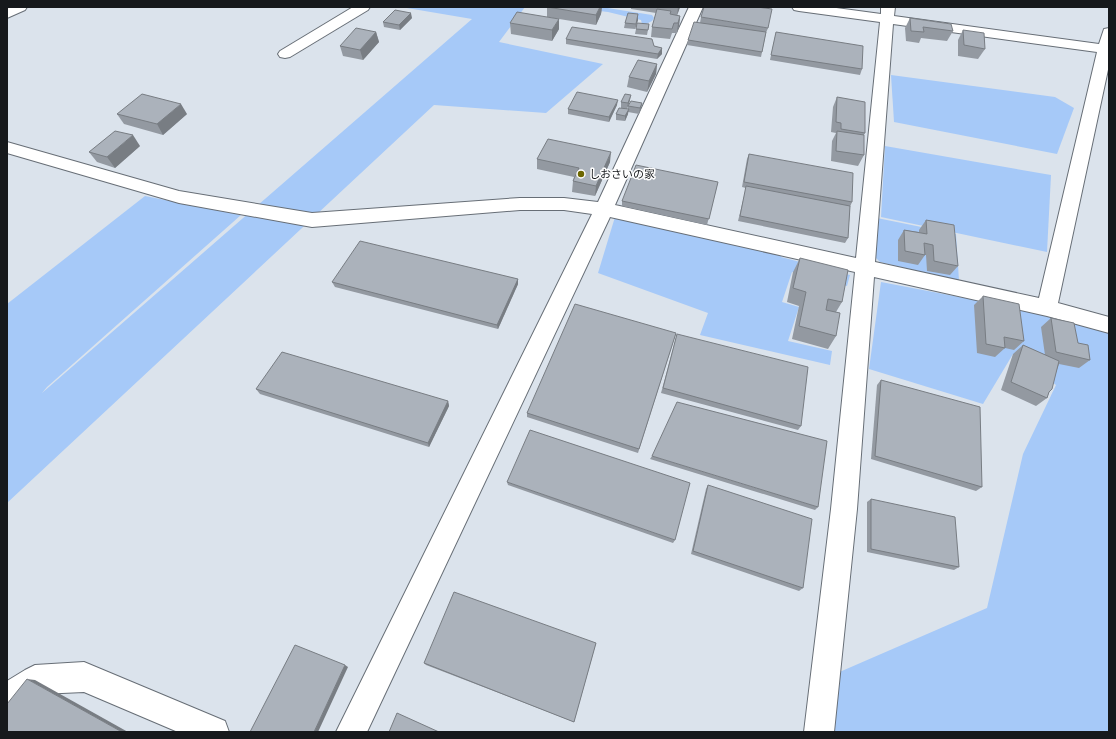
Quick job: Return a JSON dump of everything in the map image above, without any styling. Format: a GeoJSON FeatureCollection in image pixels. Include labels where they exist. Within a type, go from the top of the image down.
{"type":"FeatureCollection","features":[{"type":"Feature","properties":{"kind":"street"},"geometry":{"type":"LineString","coordinates":[[7,14],[20,7]]}},
{"type":"Feature","properties":{"kind":"street"},"geometry":{"type":"LineString","coordinates":[[285,54],[363,7]]}},
{"type":"Feature","properties":{"kind":"street"},"geometry":{"type":"LineString","coordinates":[[351,732],[604,209],[696,7]]}},
{"type":"Feature","properties":{"kind":"street"},"geometry":{"type":"LineString","coordinates":[[799,7],[888,13],[1107,41],[1047,308]]}},
{"type":"Feature","properties":{"kind":"street"},"geometry":{"type":"LineString","coordinates":[[819,732],[844,509],[888,13]]}},
{"type":"Feature","properties":{"kind":"street"},"geometry":{"type":"LineString","coordinates":[[7,147],[179,197],[312,220],[520,204],[564,204],[604,209],[1047,308],[1109,325]]}},
{"type":"Feature","properties":{"kind":"street"},"geometry":{"type":"LineString","coordinates":[[7,699],[35,680],[84,677],[214,732]]}},
{"type":"Feature","properties":{"kind":"shaded area"},"geometry":{"type":"Polygon","coordinates":[[[401,7],[525,7],[499,42],[603,64],[546,113],[434,105],[7,503],[7,304],[145,196],[241,215],[42,393],[472,19],[401,7]]]}},
{"type":"Feature","properties":{"kind":"shaded area"},"geometry":{"type":"Polygon","coordinates":[[[566,7],[601,7],[652,15],[654,18],[652,21],[644,25],[642,24],[641,20],[608,12],[566,7]]]}},
{"type":"Feature","properties":{"kind":"shaded area"},"geometry":{"type":"Polygon","coordinates":[[[891,75],[1055,97],[1074,108],[1057,154],[894,122],[891,75]]]}},
{"type":"Feature","properties":{"kind":"shaded area"},"geometry":{"type":"Polygon","coordinates":[[[885,146],[1051,175],[1047,252],[881,217],[885,146]]]}},
{"type":"Feature","properties":{"kind":"shaded area"},"geometry":{"type":"Polygon","coordinates":[[[615,217],[782,255],[781,257],[850,275],[847,286],[792,272],[782,302],[799,307],[788,341],[832,351],[830,365],[700,335],[708,313],[598,273],[615,217]]]}},
{"type":"Feature","properties":{"kind":"shaded area"},"geometry":{"type":"Polygon","coordinates":[[[877,218],[956,234],[959,281],[880,262],[875,257],[877,218]]]}},
{"type":"Feature","properties":{"kind":"shaded area"},"geometry":{"type":"Polygon","coordinates":[[[881,282],[1037,312],[1109,331],[1109,732],[817,732],[828,677],[987,608],[1023,454],[1056,385],[1013,354],[983,404],[869,369],[881,282]]]}},
{"type":"Feature","properties":{"kind":"building"},"geometry":{"type":"Polygon","coordinates":[[[547,7],[600,7],[596,15],[547,7]]]}},
{"type":"Feature","properties":{"kind":"building"},"geometry":{"type":"Polygon","coordinates":[[[704,7],[757,7],[772,9],[768,28],[701,17],[704,7]]]}},
{"type":"Feature","properties":{"kind":"building"},"geometry":{"type":"Polygon","coordinates":[[[657,9],[671,11],[670,14],[680,16],[678,23],[674,23],[672,29],[652,27],[657,9]]]}},
{"type":"Feature","properties":{"kind":"building"},"geometry":{"type":"Polygon","coordinates":[[[395,10],[411,13],[399,25],[383,22],[395,10]]]}},
{"type":"Feature","properties":{"kind":"building"},"geometry":{"type":"Polygon","coordinates":[[[517,12],[559,19],[552,30],[510,23],[517,12]]]}},
{"type":"Feature","properties":{"kind":"building"},"geometry":{"type":"Polygon","coordinates":[[[628,13],[638,14],[636,24],[625,23],[628,13]]]}},
{"type":"Feature","properties":{"kind":"building"},"geometry":{"type":"Polygon","coordinates":[[[910,18],[951,24],[953,31],[923,27],[924,32],[911,31],[910,18]]]}},
{"type":"Feature","properties":{"kind":"building"},"geometry":{"type":"Polygon","coordinates":[[[694,22],[766,32],[762,52],[688,40],[694,22]]]}},
{"type":"Feature","properties":{"kind":"building"},"geometry":{"type":"Polygon","coordinates":[[[637,23],[649,24],[648,30],[636,29],[637,23]]]}},
{"type":"Feature","properties":{"kind":"building"},"geometry":{"type":"Polygon","coordinates":[[[572,27],[652,39],[654,46],[662,48],[658,54],[566,39],[572,27]]]}},
{"type":"Feature","properties":{"kind":"building"},"geometry":{"type":"Polygon","coordinates":[[[356,28],[376,32],[360,50],[340,46],[356,28]]]}},
{"type":"Feature","properties":{"kind":"building"},"geometry":{"type":"Polygon","coordinates":[[[963,30],[984,33],[985,49],[964,45],[963,30]]]}},
{"type":"Feature","properties":{"kind":"building"},"geometry":{"type":"Polygon","coordinates":[[[776,32],[863,46],[862,69],[771,55],[776,32]]]}},
{"type":"Feature","properties":{"kind":"building"},"geometry":{"type":"Polygon","coordinates":[[[638,60],[657,64],[649,81],[629,77],[638,60]]]}},
{"type":"Feature","properties":{"kind":"building"},"geometry":{"type":"Polygon","coordinates":[[[577,92],[618,100],[609,117],[568,109],[577,92]]]}},
{"type":"Feature","properties":{"kind":"building"},"geometry":{"type":"Polygon","coordinates":[[[142,94],[181,104],[157,124],[117,114],[142,94]]]}},
{"type":"Feature","properties":{"kind":"building"},"geometry":{"type":"Polygon","coordinates":[[[625,94],[631,95],[628,103],[621,102],[625,94]]]}},
{"type":"Feature","properties":{"kind":"building"},"geometry":{"type":"Polygon","coordinates":[[[837,97],[865,102],[865,133],[841,129],[841,123],[836,122],[837,97]]]}},
{"type":"Feature","properties":{"kind":"building"},"geometry":{"type":"Polygon","coordinates":[[[631,101],[642,103],[640,108],[628,106],[631,101]]]}},
{"type":"Feature","properties":{"kind":"building"},"geometry":{"type":"Polygon","coordinates":[[[619,108],[629,109],[625,116],[616,114],[619,108]]]}},
{"type":"Feature","properties":{"kind":"building"},"geometry":{"type":"Polygon","coordinates":[[[115,131],[133,135],[107,157],[89,152],[115,131]]]}},
{"type":"Feature","properties":{"kind":"building"},"geometry":{"type":"Polygon","coordinates":[[[837,131],[864,135],[864,155],[836,151],[837,131]]]}},
{"type":"Feature","properties":{"kind":"building"},"geometry":{"type":"Polygon","coordinates":[[[548,139],[611,152],[596,186],[573,181],[579,168],[537,159],[548,139]]]}},
{"type":"Feature","properties":{"kind":"building"},"geometry":{"type":"Polygon","coordinates":[[[749,154],[853,173],[852,202],[744,182],[749,154]]]}},
{"type":"Feature","properties":{"kind":"building"},"geometry":{"type":"Polygon","coordinates":[[[636,165],[718,182],[709,219],[622,201],[636,165]]]}},
{"type":"Feature","properties":{"kind":"building"},"geometry":{"type":"Polygon","coordinates":[[[746,186],[850,206],[848,238],[740,216],[746,186]]]}},
{"type":"Feature","properties":{"kind":"building"},"geometry":{"type":"Polygon","coordinates":[[[926,220],[954,225],[958,266],[934,261],[933,245],[924,243],[925,255],[905,251],[904,230],[927,234],[926,220]]]}},
{"type":"Feature","properties":{"kind":"building"},"geometry":{"type":"Polygon","coordinates":[[[360,241],[518,279],[497,325],[332,282],[360,241]]]}},
{"type":"Feature","properties":{"kind":"building"},"geometry":{"type":"Polygon","coordinates":[[[800,258],[848,270],[842,302],[828,299],[826,310],[840,313],[836,336],[799,326],[806,292],[793,288],[800,258]]]}},
{"type":"Feature","properties":{"kind":"building"},"geometry":{"type":"Polygon","coordinates":[[[983,296],[1019,304],[1024,341],[1004,337],[1005,348],[986,344],[983,296]]]}},
{"type":"Feature","properties":{"kind":"building"},"geometry":{"type":"Polygon","coordinates":[[[575,304],[676,333],[639,449],[527,413],[575,304]]]}},
{"type":"Feature","properties":{"kind":"building"},"geometry":{"type":"Polygon","coordinates":[[[1051,318],[1074,323],[1078,343],[1088,345],[1090,360],[1056,352],[1051,318]]]}},
{"type":"Feature","properties":{"kind":"building"},"geometry":{"type":"Polygon","coordinates":[[[677,334],[808,367],[801,426],[663,388],[677,334]]]}},
{"type":"Feature","properties":{"kind":"building"},"geometry":{"type":"Polygon","coordinates":[[[1023,345],[1059,361],[1052,389],[1047,398],[1011,382],[1023,345]]]}},
{"type":"Feature","properties":{"kind":"building"},"geometry":{"type":"Polygon","coordinates":[[[282,352],[448,401],[428,443],[256,389],[282,352]]]}},
{"type":"Feature","properties":{"kind":"building"},"geometry":{"type":"Polygon","coordinates":[[[881,380],[980,407],[982,487],[875,456],[881,380]]]}},
{"type":"Feature","properties":{"kind":"building"},"geometry":{"type":"Polygon","coordinates":[[[677,402],[827,441],[818,507],[652,456],[677,402]]]}},
{"type":"Feature","properties":{"kind":"building"},"geometry":{"type":"Polygon","coordinates":[[[530,430],[690,483],[675,540],[507,482],[530,430]]]}},
{"type":"Feature","properties":{"kind":"building"},"geometry":{"type":"Polygon","coordinates":[[[708,485],[812,519],[803,588],[693,551],[708,485]]]}},
{"type":"Feature","properties":{"kind":"building"},"geometry":{"type":"Polygon","coordinates":[[[871,499],[955,517],[959,567],[871,549],[871,499]]]}},
{"type":"Feature","properties":{"kind":"building"},"geometry":{"type":"Polygon","coordinates":[[[454,592],[596,643],[574,722],[424,663],[454,592]]]}},
{"type":"Feature","properties":{"kind":"building"},"geometry":{"type":"Polygon","coordinates":[[[295,645],[345,665],[314,732],[250,732],[295,645]]]}},
{"type":"Feature","properties":{"kind":"building"},"geometry":{"type":"Polygon","coordinates":[[[27,679],[122,732],[7,732],[7,704],[27,679]]]}},
{"type":"Feature","properties":{"kind":"building"},"geometry":{"type":"Polygon","coordinates":[[[397,713],[439,732],[389,732],[397,713]]]}},
{"type":"Feature","properties":{"kind":"place","name":"しおさいの家"},"geometry":{"type":"Point","coordinates":[581,174]}}]}
